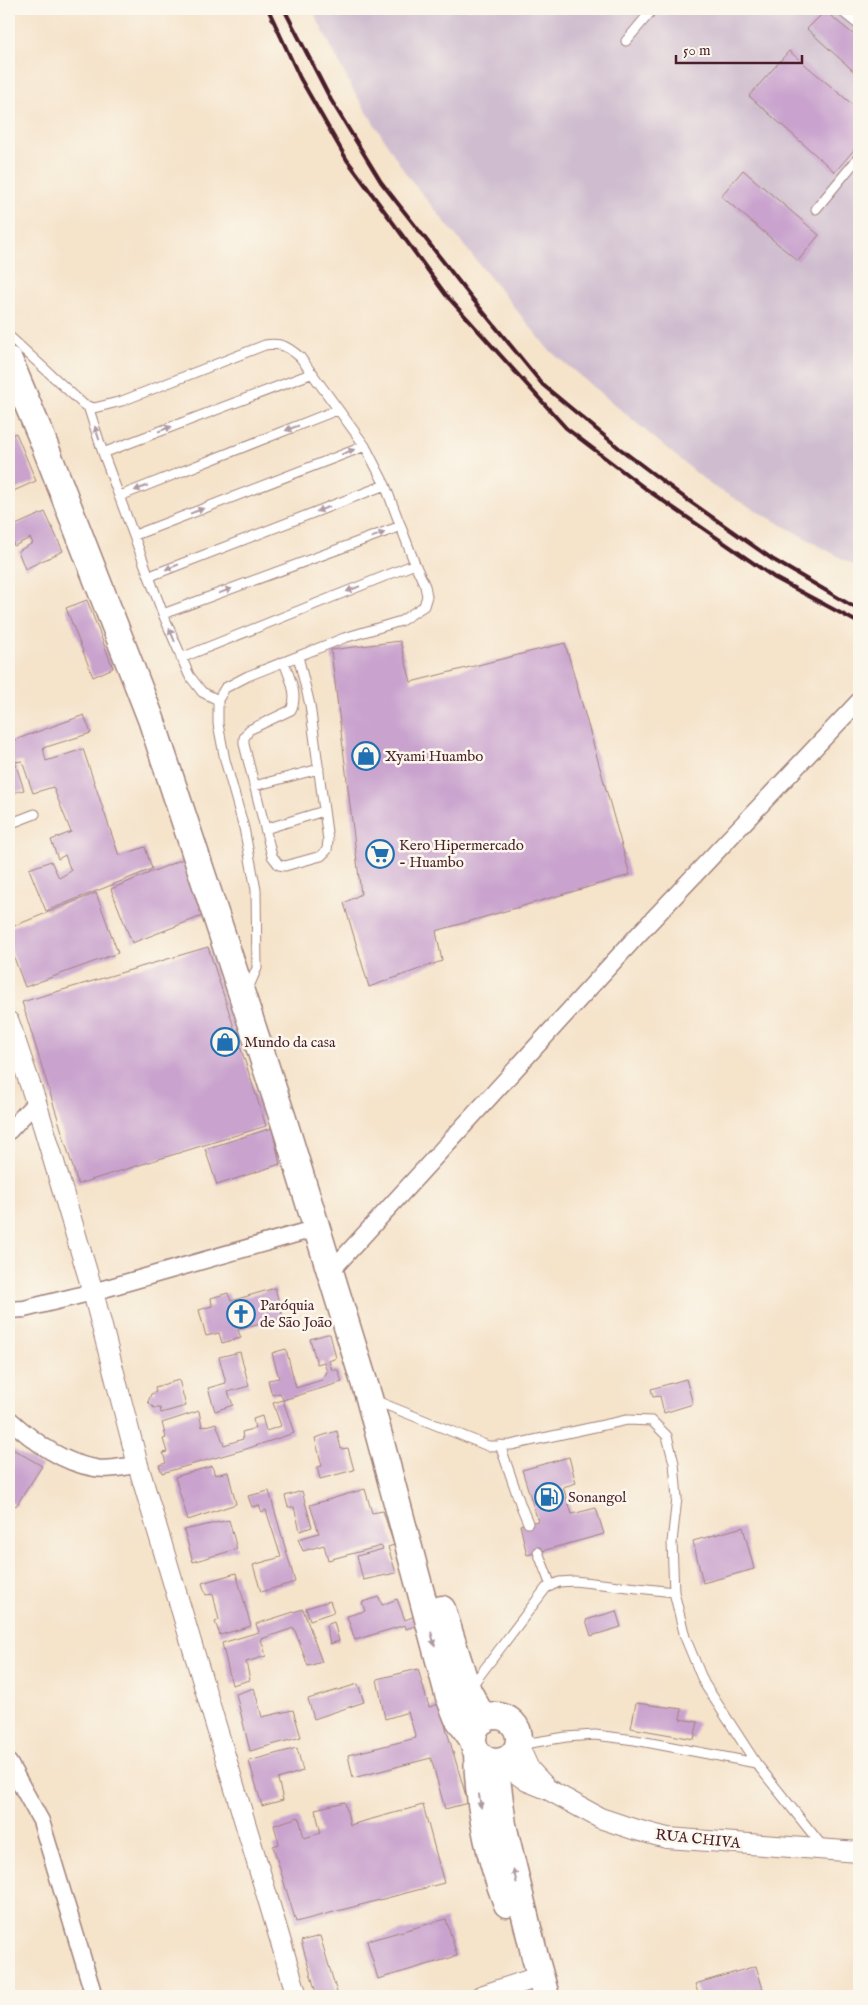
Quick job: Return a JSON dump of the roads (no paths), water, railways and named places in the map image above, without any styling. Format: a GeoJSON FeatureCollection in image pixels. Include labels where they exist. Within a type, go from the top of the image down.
{"type":"FeatureCollection","features":[{"type":"Feature","properties":{"kind":"main road"},"geometry":{"type":"LineString","coordinates":[[9,360],[41,436],[151,719],[285,1125],[369,1398],[448,1694],[457,1717],[492,1747]]}},
{"type":"Feature","properties":{"kind":"main road"},"geometry":{"type":"LineString","coordinates":[[397,1508],[415,1537],[430,1571],[468,1691],[492,1747],[504,1825],[541,1976]]}},
{"type":"Feature","properties":{"kind":"street"},"geometry":{"type":"LineString","coordinates":[[331,1271],[637,936],[859,701]]}},
{"type":"Feature","properties":{"kind":"street"},"geometry":{"type":"LineString","coordinates":[[9,1022],[36,1102],[93,1292],[138,1465],[297,1996]]}},
{"type":"Feature","properties":{"kind":"street"},"geometry":{"type":"LineString","coordinates":[[9,1131],[36,1102]]}},
{"type":"Feature","properties":{"kind":"street"},"geometry":{"type":"LineString","coordinates":[[9,1318],[17,1310],[93,1292],[317,1228]]}},
{"type":"Feature","properties":{"kind":"street"},"geometry":{"type":"LineString","coordinates":[[9,1419],[24,1433],[64,1459],[97,1469],[138,1465]]}},
{"type":"Feature","properties":{"kind":"street","name":"RUA CHIVA"},"geometry":{"type":"LineString","coordinates":[[492,1747],[510,1768],[526,1781],[546,1788],[600,1818],[633,1829],[667,1838],[859,1852]]}},
{"type":"Feature","properties":{"kind":"street"},"geometry":{"type":"LineString","coordinates":[[9,1763],[41,1822],[94,1996]]}},
{"type":"Feature","properties":{"kind":"street"},"geometry":{"type":"LineString","coordinates":[[481,1996],[541,1976]]}},
{"type":"Feature","properties":{"kind":"lane"},"geometry":{"type":"LineString","coordinates":[[626,41],[653,9]]}},
{"type":"Feature","properties":{"kind":"lane"},"geometry":{"type":"LineString","coordinates":[[839,9],[859,25]]}},
{"type":"Feature","properties":{"kind":"lane"},"geometry":{"type":"LineString","coordinates":[[816,209],[859,157]]}},
{"type":"Feature","properties":{"kind":"lane"},"geometry":{"type":"LineString","coordinates":[[9,336],[84,405],[94,408],[122,401],[246,351],[276,343],[286,346],[300,357],[365,446],[385,485],[425,586],[427,596],[424,606],[401,621],[344,638],[284,662],[225,688],[218,700],[218,724],[225,760],[244,828],[256,890],[257,968],[243,1000]]}},
{"type":"Feature","properties":{"kind":"lane"},"geometry":{"type":"LineString","coordinates":[[103,453],[313,374]]}},
{"type":"Feature","properties":{"kind":"lane"},"geometry":{"type":"LineString","coordinates":[[88,406],[103,453],[135,534],[163,614],[188,675],[202,692],[218,700]]}},
{"type":"Feature","properties":{"kind":"lane"},"geometry":{"type":"LineString","coordinates":[[120,496],[337,410]]}},
{"type":"Feature","properties":{"kind":"lane"},"geometry":{"type":"LineString","coordinates":[[135,534],[365,446]]}},
{"type":"Feature","properties":{"kind":"lane"},"geometry":{"type":"LineString","coordinates":[[150,576],[385,485]]}},
{"type":"Feature","properties":{"kind":"lane"},"geometry":{"type":"LineString","coordinates":[[163,614],[401,526]]}},
{"type":"Feature","properties":{"kind":"lane"},"geometry":{"type":"LineString","coordinates":[[181,658],[415,564]]}},
{"type":"Feature","properties":{"kind":"lane"},"geometry":{"type":"LineString","coordinates":[[284,662],[295,695],[295,704],[291,710],[249,730],[244,738],[244,744],[272,856],[279,864],[286,866],[321,856],[327,850],[328,840],[310,706],[298,656]]}},
{"type":"Feature","properties":{"kind":"lane"},"geometry":{"type":"LineString","coordinates":[[254,786],[319,769]]}},
{"type":"Feature","properties":{"kind":"lane"},"geometry":{"type":"LineString","coordinates":[[266,829],[324,811]]}},
{"type":"Feature","properties":{"kind":"lane"},"geometry":{"type":"LineString","coordinates":[[9,824],[35,814]]}},
{"type":"Feature","properties":{"kind":"lane"},"geometry":{"type":"LineString","coordinates":[[369,1398],[488,1446],[511,1445],[627,1420],[652,1420],[667,1436],[674,1463],[677,1498],[672,1542],[674,1592],[685,1637],[704,1683],[756,1763],[825,1849]]}},
{"type":"Feature","properties":{"kind":"lane"},"geometry":{"type":"LineString","coordinates":[[500,1445],[528,1523]]}},
{"type":"Feature","properties":{"kind":"lane"},"geometry":{"type":"LineString","coordinates":[[538,1552],[551,1586]]}},
{"type":"Feature","properties":{"kind":"lane"},"geometry":{"type":"LineString","coordinates":[[468,1691],[546,1588],[558,1582],[574,1581],[674,1592]]}},
{"type":"Feature","properties":{"kind":"lane"},"geometry":{"type":"LineString","coordinates":[[492,1747],[566,1736],[595,1735],[635,1740],[756,1763]]}},
{"type":"Feature","properties":{"kind":"railway"},"geometry":{"type":"LineString","coordinates":[[268,9],[300,78],[347,160],[446,295],[566,428],[646,489],[775,578],[859,623]]}},
{"type":"Feature","properties":{"kind":"railway"},"geometry":{"type":"LineString","coordinates":[[284,9],[331,100],[381,182],[543,385],[619,448],[685,498],[772,559],[859,610]]}},
{"type":"Feature","properties":{"kind":"place","name":"Xyami Huambo"},"geometry":{"type":"Point","coordinates":[366,756]}},
{"type":"Feature","properties":{"kind":"place","name":"Kero Hipermercado - Huambo"},"geometry":{"type":"Point","coordinates":[380,854]}},
{"type":"Feature","properties":{"kind":"place","name":"Mundo da casa"},"geometry":{"type":"Point","coordinates":[225,1042]}},
{"type":"Feature","properties":{"kind":"place","name":"Paróquia de São João"},"geometry":{"type":"Point","coordinates":[241,1314]}},
{"type":"Feature","properties":{"kind":"place","name":"Sonangol"},"geometry":{"type":"Point","coordinates":[549,1497]}}]}
